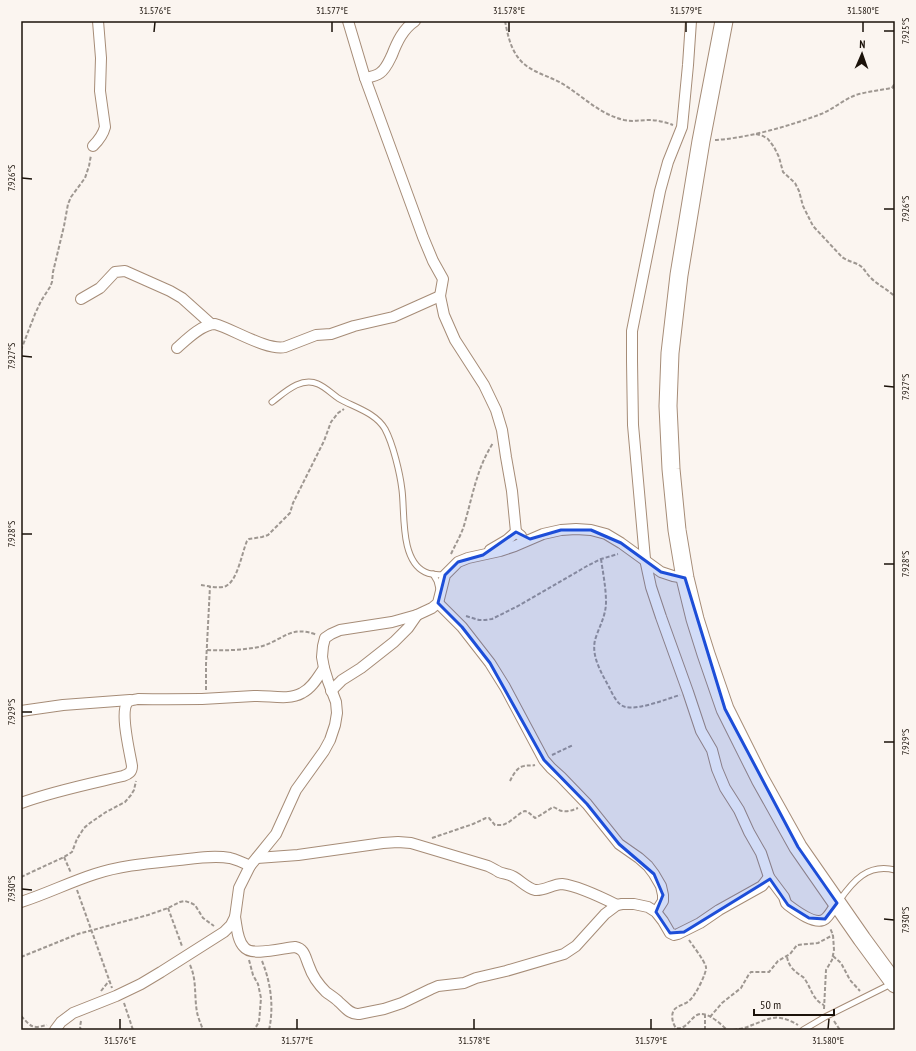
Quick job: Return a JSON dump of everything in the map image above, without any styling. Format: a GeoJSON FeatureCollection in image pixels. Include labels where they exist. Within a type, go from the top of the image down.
{"type":"FeatureCollection","features":[{"type":"Feature","properties":{"kind":"highway"},"geometry":{"type":"LineString","coordinates":[[724,21],[701,141],[679,275],[670,353],[668,406],[671,469],[677,530],[685,578],[697,626],[725,709],[760,779],[798,847],[894,983]]}},
{"type":"Feature","properties":{"kind":"street"},"geometry":{"type":"LineString","coordinates":[[93,146],[104,133],[105,128],[100,91],[101,58],[98,21]]}},
{"type":"Feature","properties":{"kind":"street"},"geometry":{"type":"LineString","coordinates":[[348,21],[365,78],[425,243],[432,261],[442,279],[440,296],[448,326],[492,400],[502,430],[512,491],[516,532],[523,537],[530,539]]}},
{"type":"Feature","properties":{"kind":"street"},"geometry":{"type":"LineString","coordinates":[[365,78],[381,73],[387,66],[396,45],[405,30],[415,21]]}},
{"type":"Feature","properties":{"kind":"street"},"geometry":{"type":"LineString","coordinates":[[691,21],[682,127],[668,162],[660,191],[632,330],[633,426],[645,559],[651,587],[660,617],[698,723],[714,755],[717,769],[723,783],[761,853],[770,877],[784,897],[786,903],[809,918],[820,921],[825,919],[837,903]]}},
{"type":"Feature","properties":{"kind":"street"},"geometry":{"type":"LineString","coordinates":[[81,299],[100,288],[115,272],[125,271],[182,298],[211,324]]}},
{"type":"Feature","properties":{"kind":"street"},"geometry":{"type":"LineString","coordinates":[[177,348],[195,333],[211,324],[218,324],[243,336],[267,345],[281,348],[316,336],[331,334],[354,326],[393,317],[440,296]]}},
{"type":"Feature","properties":{"kind":"street"},"geometry":{"type":"LineString","coordinates":[[58,1026],[74,1013],[141,984],[224,932],[231,924],[235,917],[240,888],[250,866],[276,834],[296,790],[324,751],[330,740],[335,725],[337,713],[336,702],[324,668],[323,646],[325,638],[340,630],[392,622],[417,615],[432,608],[439,598],[447,573],[458,562],[468,558],[500,552],[543,534],[561,530],[591,530],[606,534],[621,542],[661,572],[685,578]]}},
{"type":"Feature","properties":{"kind":"street"},"geometry":{"type":"LineString","coordinates":[[483,555],[507,540],[516,532]]}},
{"type":"Feature","properties":{"kind":"street"},"geometry":{"type":"LineString","coordinates":[[439,598],[449,613],[490,663],[505,687],[544,760],[550,768],[561,777],[587,804],[619,844],[639,858],[654,874],[661,886],[663,895],[663,901],[656,912]]}},
{"type":"Feature","properties":{"kind":"street"},"geometry":{"type":"LineString","coordinates":[[331,691],[342,680],[394,642],[408,628],[417,615]]}},
{"type":"Feature","properties":{"kind":"street"},"geometry":{"type":"LineString","coordinates":[[21,711],[63,704],[138,699],[225,699],[254,696],[296,696],[303,693],[311,686],[324,668]]}},
{"type":"Feature","properties":{"kind":"street"},"geometry":{"type":"LineString","coordinates":[[21,804],[43,795],[129,774],[132,770],[132,766],[126,734],[125,707],[127,702],[130,700]]}},
{"type":"Feature","properties":{"kind":"street"},"geometry":{"type":"LineString","coordinates":[[257,858],[306,854],[383,843],[411,843],[488,866],[498,872],[513,876],[533,889],[538,890],[562,884],[601,897],[617,906]]}},
{"type":"Feature","properties":{"kind":"street"},"geometry":{"type":"LineString","coordinates":[[21,902],[74,881],[121,867],[209,857],[231,858],[250,866]]}},
{"type":"Feature","properties":{"kind":"street"},"geometry":{"type":"LineString","coordinates":[[235,917],[240,939],[243,946],[247,950],[259,952],[295,946],[299,948],[304,952],[316,979],[325,991],[348,1011],[359,1014],[402,1003],[438,986],[464,983],[476,978],[564,954],[576,946],[601,918],[617,906],[634,904],[648,908],[656,912],[670,933],[674,935],[684,932],[762,886],[770,877]]}},
{"type":"Feature","properties":{"kind":"lane"},"geometry":{"type":"LineString","coordinates":[[272,402],[296,385],[311,382],[318,384],[335,396],[379,420],[385,429],[400,477],[406,543],[410,555],[420,569],[426,572],[433,574],[447,573]]}},
{"type":"Feature","properties":{"kind":"lane"},"geometry":{"type":"LineString","coordinates":[[433,574],[437,581],[439,598]]}},
{"type":"Feature","properties":{"kind":"lane"},"geometry":{"type":"LineString","coordinates":[[837,903],[857,879],[865,873],[874,869],[884,868],[895,870]]}},
{"type":"Feature","properties":{"kind":"lane"},"geometry":{"type":"LineString","coordinates":[[804,1030],[827,1016],[894,983]]}},
{"type":"Feature","properties":{"kind":"path"},"geometry":{"type":"LineString","coordinates":[[505,21],[508,38],[514,51],[523,63],[536,71],[566,85],[590,104],[606,113],[624,120],[660,120],[682,127]]}},
{"type":"Feature","properties":{"kind":"path"},"geometry":{"type":"LineString","coordinates":[[701,141],[756,134],[792,124],[823,113],[859,94],[894,87],[895,82]]}},
{"type":"Feature","properties":{"kind":"path"},"geometry":{"type":"LineString","coordinates":[[756,134],[768,139],[774,147],[784,172],[795,183],[799,191],[803,206],[813,226],[842,257],[847,261],[855,263],[863,268],[870,277],[892,293],[895,297]]}},
{"type":"Feature","properties":{"kind":"path"},"geometry":{"type":"LineString","coordinates":[[21,350],[35,314],[52,282],[68,204],[71,197],[85,178],[93,146]]}},
{"type":"Feature","properties":{"kind":"path"},"geometry":{"type":"LineString","coordinates":[[201,585],[221,587],[227,586],[238,568],[247,541],[268,535],[288,514],[324,441],[331,422],[338,413],[352,405]]}},
{"type":"Feature","properties":{"kind":"path"},"geometry":{"type":"LineString","coordinates":[[447,573],[451,556],[465,524],[473,487],[480,467],[488,450],[502,430]]}},
{"type":"Feature","properties":{"kind":"path"},"geometry":{"type":"LineString","coordinates":[[449,613],[479,620],[492,619],[601,559],[614,554],[632,551]]}},
{"type":"Feature","properties":{"kind":"path"},"geometry":{"type":"LineString","coordinates":[[601,559],[606,602],[605,615],[595,642],[595,657],[613,694],[619,703],[625,707],[637,707],[688,692]]}},
{"type":"Feature","properties":{"kind":"path"},"geometry":{"type":"LineString","coordinates":[[206,699],[210,586]]}},
{"type":"Feature","properties":{"kind":"path"},"geometry":{"type":"LineString","coordinates":[[207,650],[232,650],[261,646],[301,630],[325,638]]}},
{"type":"Feature","properties":{"kind":"path"},"geometry":{"type":"LineString","coordinates":[[510,780],[520,768],[535,765],[573,745]]}},
{"type":"Feature","properties":{"kind":"path"},"geometry":{"type":"LineString","coordinates":[[21,877],[72,852],[77,839],[84,828],[106,812],[125,802],[131,795],[136,784],[136,777],[132,770]]}},
{"type":"Feature","properties":{"kind":"path"},"geometry":{"type":"LineString","coordinates":[[432,838],[486,818],[489,818],[495,825],[503,825],[522,812],[528,812],[535,818],[553,807],[566,812],[578,809],[587,804]]}},
{"type":"Feature","properties":{"kind":"path"},"geometry":{"type":"LineString","coordinates":[[64,857],[74,881],[109,981],[128,1013],[133,1030]]}},
{"type":"Feature","properties":{"kind":"path"},"geometry":{"type":"LineString","coordinates":[[21,957],[91,929],[128,920],[168,908],[185,901],[191,902],[195,905],[203,918],[224,932]]}},
{"type":"Feature","properties":{"kind":"path"},"geometry":{"type":"LineString","coordinates":[[168,908],[192,969],[197,1012],[203,1030]]}},
{"type":"Feature","properties":{"kind":"path"},"geometry":{"type":"LineString","coordinates":[[825,919],[833,935],[833,956],[826,970],[824,1006],[827,1016],[840,1030]]}},
{"type":"Feature","properties":{"kind":"path"},"geometry":{"type":"LineString","coordinates":[[684,932],[703,962],[706,970],[702,982],[691,1000],[676,1008],[674,1011],[672,1022],[676,1028],[683,1027],[700,1014],[705,1014],[718,1021],[727,1030]]}},
{"type":"Feature","properties":{"kind":"path"},"geometry":{"type":"LineString","coordinates":[[710,1017],[722,1003],[741,988],[748,974],[752,972],[769,972],[778,961],[786,957],[797,945],[818,943],[833,935]]}},
{"type":"Feature","properties":{"kind":"path"},"geometry":{"type":"LineString","coordinates":[[247,950],[253,975],[258,984],[261,998],[259,1022],[254,1030]]}},
{"type":"Feature","properties":{"kind":"path"},"geometry":{"type":"LineString","coordinates":[[259,952],[270,986],[272,1017],[269,1030]]}},
{"type":"Feature","properties":{"kind":"path"},"geometry":{"type":"LineString","coordinates":[[833,956],[841,963],[850,980],[860,990],[865,998]]}},
{"type":"Feature","properties":{"kind":"path"},"geometry":{"type":"LineString","coordinates":[[786,957],[794,970],[807,982],[815,999],[824,1006]]}},
{"type":"Feature","properties":{"kind":"path"},"geometry":{"type":"LineString","coordinates":[[705,1014],[705,1030]]}},
{"type":"Feature","properties":{"kind":"path"},"geometry":{"type":"LineString","coordinates":[[21,1016],[30,1025],[35,1027],[58,1026]]}},
{"type":"Feature","properties":{"kind":"path"},"geometry":{"type":"LineString","coordinates":[[733,1030],[746,1028],[762,1021],[775,1018],[788,1020],[804,1030]]}},
{"type":"Feature","properties":{"kind":"highlighted area"},"geometry":{"type":"Polygon","coordinates":[[[561,530],[591,530],[621,543],[661,572],[685,578],[725,709],[798,847],[837,903],[825,919],[809,918],[788,905],[770,879],[684,932],[670,933],[656,912],[663,895],[654,874],[619,844],[587,804],[544,760],[490,663],[462,627],[438,603],[445,575],[458,562],[483,555],[516,532],[530,539],[561,530]]]}}]}
